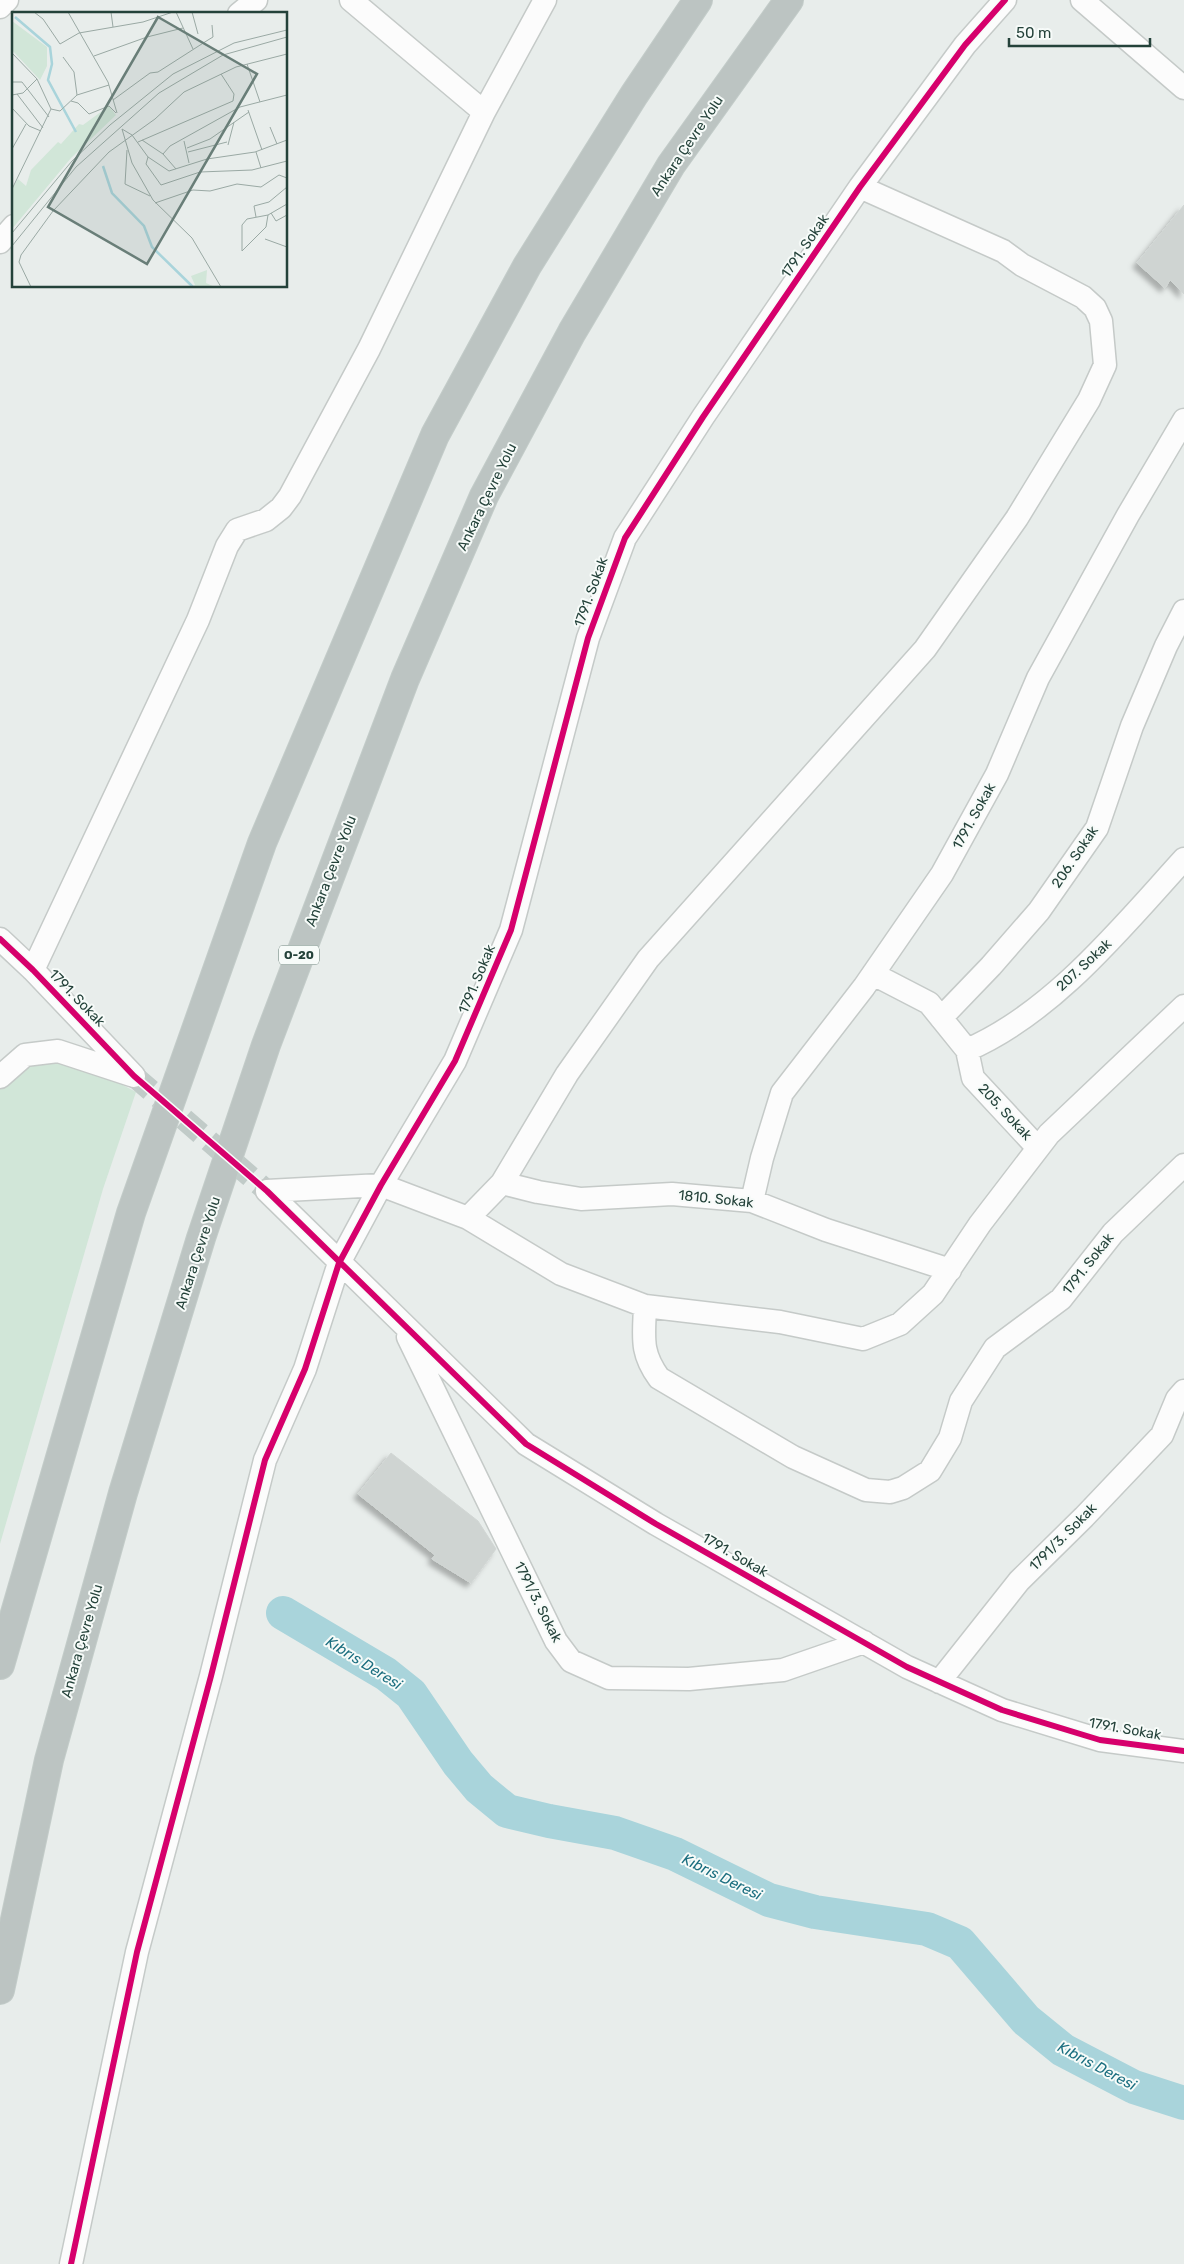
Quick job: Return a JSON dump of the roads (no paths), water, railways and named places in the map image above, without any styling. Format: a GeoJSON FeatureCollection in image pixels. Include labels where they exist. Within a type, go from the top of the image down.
{"type":"FeatureCollection","features":[{"type":"Feature","properties":{"kind":"highway"},"geometry":{"type":"LineString","coordinates":[[0,1665],[131,1213],[266,834],[435,435],[527,266],[634,95],[698,0]]}},
{"type":"Feature","properties":{"kind":"highway","name":"Ankara Çevre Yolu"},"geometry":{"type":"LineString","coordinates":[[0,1990],[49,1760],[124,1493],[202,1238],[266,1045],[405,679],[484,496],[572,332],[671,165],[789,0]]}},
{"type":"Feature","properties":{"kind":"street"},"geometry":{"type":"LineString","coordinates":[[0,6],[7,0]]}},
{"type":"Feature","properties":{"kind":"street"},"geometry":{"type":"LineString","coordinates":[[241,12],[256,0]]}},
{"type":"Feature","properties":{"kind":"street"},"geometry":{"type":"LineString","coordinates":[[351,0],[484,112]]}},
{"type":"Feature","properties":{"kind":"street"},"geometry":{"type":"LineString","coordinates":[[33,970],[198,620],[227,546],[237,530],[266,520],[281,508],[290,496],[368,349],[484,112],[545,0]]}},
{"type":"Feature","properties":{"kind":"street","name":"1791. Sokak"},"geometry":{"type":"LineString","coordinates":[[339,1263],[381,1185],[455,1060],[511,930],[588,638],[625,538],[702,417],[860,186],[965,45],[1005,0]]}},
{"type":"Feature","properties":{"kind":"street"},"geometry":{"type":"LineString","coordinates":[[1082,0],[1184,88]]}},
{"type":"Feature","properties":{"kind":"street"},"geometry":{"type":"LineString","coordinates":[[468,1218],[502,1182],[567,1074],[648,959],[925,649],[1017,518],[1089,400],[1104,365],[1101,321],[1095,308],[1083,297],[1022,265],[1003,251],[860,186]]}},
{"type":"Feature","properties":{"kind":"street"},"geometry":{"type":"LineString","coordinates":[[0,242],[12,228]]}},
{"type":"Feature","properties":{"kind":"street","name":"1791. Sokak"},"geometry":{"type":"LineString","coordinates":[[752,1200],[762,1158],[782,1093],[873,974],[942,874],[997,774],[1038,678],[1128,514],[1184,420]]}},
{"type":"Feature","properties":{"kind":"street","name":"206. Sokak"},"geometry":{"type":"LineString","coordinates":[[941,1018],[991,966],[1039,911],[1097,828],[1132,726],[1166,646],[1184,611]]}},
{"type":"Feature","properties":{"kind":"street","name":"207. Sokak"},"geometry":{"type":"LineString","coordinates":[[966,1050],[994,1038],[1041,1005],[1114,937],[1184,859]]}},
{"type":"Feature","properties":{"kind":"street","name":"1791. Sokak"},"geometry":{"type":"LineString","coordinates":[[0,939],[33,970],[134,1076],[58,1051],[25,1055],[0,1077]]}},
{"type":"Feature","properties":{"kind":"street","name":"205. Sokak"},"geometry":{"type":"LineString","coordinates":[[873,974],[929,1003],[966,1050],[973,1078],[1038,1148]]}},
{"type":"Feature","properties":{"kind":"street"},"geometry":{"type":"LineString","coordinates":[[381,1185],[468,1218],[561,1274],[645,1306],[780,1322],[863,1339],[900,1324],[933,1294],[980,1224],[1049,1134],[1184,1006]]}},
{"type":"Feature","properties":{"kind":"street","name":"1791. Sokak"},"geometry":{"type":"LineString","coordinates":[[645,1306],[644,1349],[648,1363],[659,1378],[793,1457],[866,1490],[890,1492],[903,1488],[930,1471],[950,1438],[961,1401],[995,1348],[1061,1299],[1112,1233],[1184,1166]]}},
{"type":"Feature","properties":{"kind":"street","name":"1810. Sokak"},"geometry":{"type":"LineString","coordinates":[[502,1182],[538,1192],[581,1199],[672,1194],[752,1200],[826,1230],[950,1270]]}},
{"type":"Feature","properties":{"kind":"street","name":"1791. Sokak"},"geometry":{"type":"LineString","coordinates":[[381,1185],[267,1191],[402,1325],[526,1444],[656,1524],[907,1667],[939,1682],[1002,1710],[1100,1740],[1184,1751]]}},
{"type":"Feature","properties":{"kind":"street"},"geometry":{"type":"LineString","coordinates":[[71,2264],[136,1952],[211,1676],[265,1460],[306,1369],[339,1263]]}},
{"type":"Feature","properties":{"kind":"street","name":"1791/3. Sokak"},"geometry":{"type":"LineString","coordinates":[[402,1325],[556,1641],[571,1661],[609,1678],[689,1679],[783,1670],[864,1642]]}},
{"type":"Feature","properties":{"kind":"street","name":"1791/3. Sokak"},"geometry":{"type":"LineString","coordinates":[[939,1682],[1018,1581],[1084,1517],[1162,1435],[1177,1399],[1184,1392]]}},
{"type":"Feature","properties":{"kind":"waterway","name":"Kıbrıs Deresi"},"geometry":{"type":"LineString","coordinates":[[283,1613],[386,1674],[411,1694],[458,1763],[479,1788],[507,1811],[615,1833],[675,1854],[769,1900],[815,1912],[927,1929],[960,1943],[1026,2020],[1063,2050],[1134,2087],[1184,2103]]}},
{"type":"Feature","properties":{"kind":"tunnel"},"geometry":{"type":"LineString","coordinates":[[134,1076],[267,1191]]}}]}
